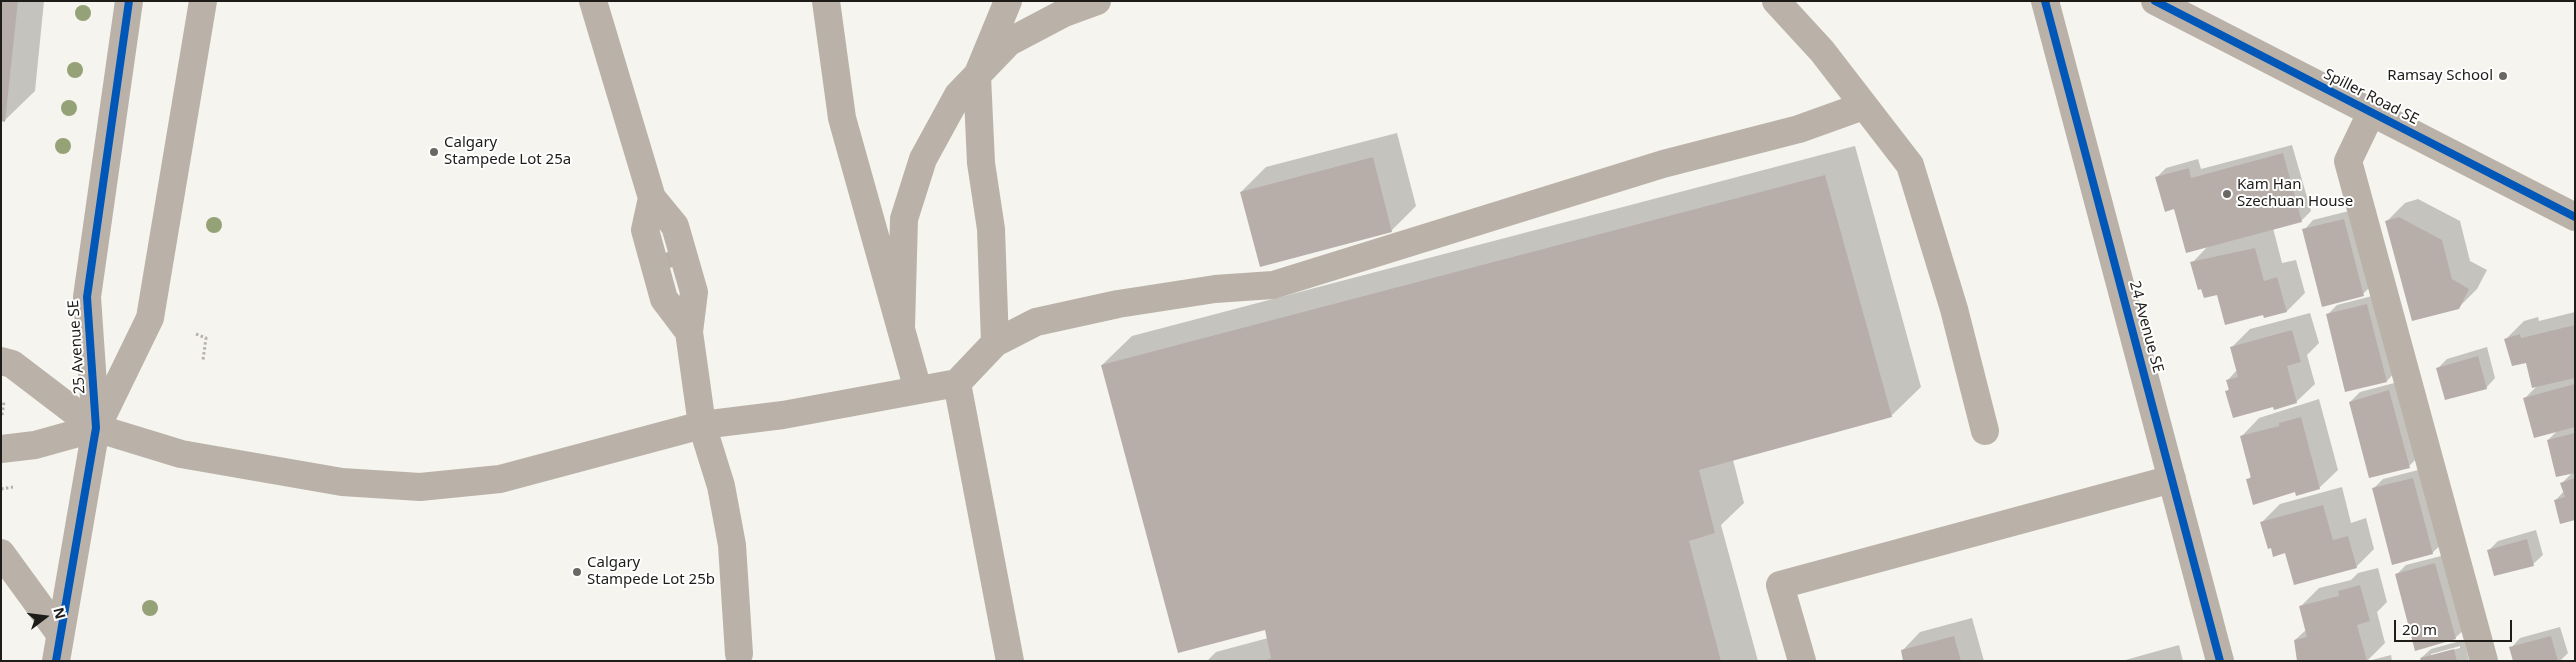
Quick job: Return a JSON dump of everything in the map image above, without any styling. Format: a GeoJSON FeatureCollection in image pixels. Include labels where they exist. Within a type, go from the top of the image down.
{"type":"FeatureCollection","features":[{"type":"Feature","properties":{"kind":"street","name":"25 Avenue SE"},"geometry":{"type":"LineString","coordinates":[[56,661],[96,428],[87,296],[128,1]]}},
{"type":"Feature","properties":{"kind":"street","name":"25 Avenue SE"},"geometry":{"type":"LineString","coordinates":[[96,428],[150,318],[202,1]]}},
{"type":"Feature","properties":{"kind":"street"},"geometry":{"type":"LineString","coordinates":[[592,1],[652,198],[675,226],[694,292],[689,332],[702,426],[721,486],[732,545],[739,654]]}},
{"type":"Feature","properties":{"kind":"street"},"geometry":{"type":"LineString","coordinates":[[826,1],[842,118],[918,390]]}},
{"type":"Feature","properties":{"kind":"street"},"geometry":{"type":"LineString","coordinates":[[996,343],[991,229],[981,163],[977,76],[1008,1]]}},
{"type":"Feature","properties":{"kind":"street"},"geometry":{"type":"LineString","coordinates":[[901,327],[904,219],[922,159],[958,95],[1009,42],[1064,14],[1097,1]]}},
{"type":"Feature","properties":{"kind":"street"},"geometry":{"type":"LineString","coordinates":[[1776,1],[1822,51],[1910,166],[1954,309],[1985,431]]}},
{"type":"Feature","properties":{"kind":"street","name":"24 Avenue SE"},"geometry":{"type":"LineString","coordinates":[[2045,1],[2220,661]]}},
{"type":"Feature","properties":{"kind":"street","name":"Spiller Road SE"},"geometry":{"type":"LineString","coordinates":[[2155,1],[2184,8],[2371,113],[2575,217]]}},
{"type":"Feature","properties":{"kind":"street"},"geometry":{"type":"LineString","coordinates":[[1,361],[12,364],[96,428],[181,454],[342,482],[420,487],[500,478],[702,426],[783,415],[957,383],[996,343],[1036,322],[1118,304],[1215,288],[1273,285],[1663,164],[1799,129],[1863,106]]}},
{"type":"Feature","properties":{"kind":"street"},"geometry":{"type":"LineString","coordinates":[[2371,113],[2348,161],[2484,661]]}},
{"type":"Feature","properties":{"kind":"street"},"geometry":{"type":"LineString","coordinates":[[957,383],[1010,661]]}},
{"type":"Feature","properties":{"kind":"street"},"geometry":{"type":"LineString","coordinates":[[1,449],[35,445],[96,428]]}},
{"type":"Feature","properties":{"kind":"street"},"geometry":{"type":"LineString","coordinates":[[1802,661],[1780,585],[2172,479]]}},
{"type":"Feature","properties":{"kind":"street"},"geometry":{"type":"LineString","coordinates":[[1,552],[60,634]]}},
{"type":"Feature","properties":{"kind":"path"},"geometry":{"type":"LineString","coordinates":[[196,334],[206,338],[202,360]]}},
{"type":"Feature","properties":{"kind":"path"},"geometry":{"type":"LineString","coordinates":[[1,418],[5,399]]}},
{"type":"Feature","properties":{"kind":"path"},"geometry":{"type":"LineString","coordinates":[[1,489],[13,487]]}},
{"type":"Feature","properties":{"kind":"building"},"geometry":{"type":"Polygon","coordinates":[[[1,1],[18,1],[5,122],[1,121],[1,1]]]}},
{"type":"Feature","properties":{"kind":"building","name":"Kam Han Szechuan House"},"geometry":{"type":"Polygon","coordinates":[[[2283,153],[2302,222],[2186,253],[2174,209],[2165,212],[2155,177],[2189,168],[2191,178],[2283,153]]]}},
{"type":"Feature","properties":{"kind":"building"},"geometry":{"type":"Polygon","coordinates":[[[1373,157],[1392,232],[1260,267],[1240,192],[1373,157]]]}},
{"type":"Feature","properties":{"kind":"building"},"geometry":{"type":"Polygon","coordinates":[[[1825,175],[1892,417],[1699,470],[1715,533],[1689,541],[1721,661],[1263,661],[1271,658],[1265,630],[1178,653],[1101,365],[1825,175]]]}},
{"type":"Feature","properties":{"kind":"building"},"geometry":{"type":"Polygon","coordinates":[[[2399,217],[2442,240],[2452,279],[2469,289],[2459,309],[2412,321],[2385,221],[2399,217]]]}},
{"type":"Feature","properties":{"kind":"building"},"geometry":{"type":"Polygon","coordinates":[[[2344,219],[2364,296],[2322,307],[2302,229],[2344,219]]]}},
{"type":"Feature","properties":{"kind":"building"},"geometry":{"type":"Polygon","coordinates":[[[2255,248],[2264,281],[2277,277],[2287,312],[2264,318],[2263,315],[2225,325],[2217,295],[2204,298],[2201,289],[2198,290],[2190,262],[2255,248]]]}},
{"type":"Feature","properties":{"kind":"building"},"geometry":{"type":"Polygon","coordinates":[[[671,251],[675,266],[667,269],[662,254],[671,251]]]}},
{"type":"Feature","properties":{"kind":"building"},"geometry":{"type":"Polygon","coordinates":[[[2367,304],[2387,382],[2345,392],[2326,314],[2367,304]]]}},
{"type":"Feature","properties":{"kind":"building"},"geometry":{"type":"Polygon","coordinates":[[[2575,325],[2575,378],[2532,388],[2526,363],[2512,366],[2504,339],[2520,334],[2521,338],[2575,325]]]}},
{"type":"Feature","properties":{"kind":"building"},"geometry":{"type":"Polygon","coordinates":[[[2292,330],[2301,362],[2287,366],[2297,403],[2274,410],[2273,407],[2233,418],[2225,391],[2229,390],[2226,380],[2238,377],[2230,347],[2292,330]]]}},
{"type":"Feature","properties":{"kind":"building"},"geometry":{"type":"Polygon","coordinates":[[[2478,356],[2487,389],[2445,400],[2436,368],[2478,356]]]}},
{"type":"Feature","properties":{"kind":"building"},"geometry":{"type":"Polygon","coordinates":[[[2575,384],[2575,427],[2534,438],[2523,398],[2575,384]]]}},
{"type":"Feature","properties":{"kind":"building"},"geometry":{"type":"Polygon","coordinates":[[[2389,390],[2410,468],[2369,478],[2349,402],[2389,390]]]}},
{"type":"Feature","properties":{"kind":"building"},"geometry":{"type":"Polygon","coordinates":[[[2301,417],[2320,489],[2296,496],[2295,492],[2253,505],[2246,479],[2251,478],[2240,436],[2279,426],[2279,423],[2301,417]]]}},
{"type":"Feature","properties":{"kind":"building"},"geometry":{"type":"Polygon","coordinates":[[[2575,433],[2575,473],[2556,477],[2547,440],[2575,433]]]}},
{"type":"Feature","properties":{"kind":"building"},"geometry":{"type":"Polygon","coordinates":[[[2413,478],[2433,554],[2392,565],[2372,488],[2413,478]]]}},
{"type":"Feature","properties":{"kind":"building"},"geometry":{"type":"Polygon","coordinates":[[[2575,478],[2575,520],[2560,524],[2554,500],[2565,497],[2560,483],[2575,478]]]}},
{"type":"Feature","properties":{"kind":"building"},"geometry":{"type":"Polygon","coordinates":[[[2323,505],[2333,540],[2348,536],[2357,568],[2294,585],[2285,553],[2273,557],[2271,548],[2268,549],[2260,522],[2323,505]]]}},
{"type":"Feature","properties":{"kind":"building"},"geometry":{"type":"Polygon","coordinates":[[[2527,539],[2534,566],[2494,576],[2487,550],[2527,539]]]}},
{"type":"Feature","properties":{"kind":"building"},"geometry":{"type":"Polygon","coordinates":[[[2435,563],[2456,639],[2415,651],[2395,574],[2435,563]]]}},
{"type":"Feature","properties":{"kind":"building"},"geometry":{"type":"Polygon","coordinates":[[[2360,585],[2370,621],[2357,625],[2367,661],[2297,661],[2294,640],[2307,637],[2299,606],[2339,596],[2338,591],[2360,585]]]}},
{"type":"Feature","properties":{"kind":"building"},"geometry":{"type":"Polygon","coordinates":[[[1954,636],[1961,661],[1903,661],[1901,650],[1954,636]]]}},
{"type":"Feature","properties":{"kind":"building"},"geometry":{"type":"Polygon","coordinates":[[[2551,636],[2558,661],[2513,661],[2509,647],[2551,636]]]}},
{"type":"Feature","properties":{"kind":"building"},"geometry":{"type":"Polygon","coordinates":[[[2454,649],[2457,661],[2421,661],[2420,658],[2454,649]]]}},
{"type":"Feature","properties":{"kind":"cycle path"},"geometry":{"type":"LineString","coordinates":[[56,661],[96,428],[87,297],[129,1]]}},
{"type":"Feature","properties":{"kind":"cycle path"},"geometry":{"type":"LineString","coordinates":[[2045,1],[2220,661]]}},
{"type":"Feature","properties":{"kind":"cycle path"},"geometry":{"type":"LineString","coordinates":[[2155,1],[2575,217]]}},
{"type":"Feature","properties":{"kind":"place","name":"Ramsay School"},"geometry":{"type":"Point","coordinates":[2503,76]}},
{"type":"Feature","properties":{"kind":"place","name":"Calgary Stampede Lot 25a"},"geometry":{"type":"Point","coordinates":[434,152]}},
{"type":"Feature","properties":{"kind":"place","name":"Kam Han Szechuan House"},"geometry":{"type":"Point","coordinates":[2227,194]}},
{"type":"Feature","properties":{"kind":"place","name":"Calgary Stampede Lot 25b"},"geometry":{"type":"Point","coordinates":[577,572]}}]}
